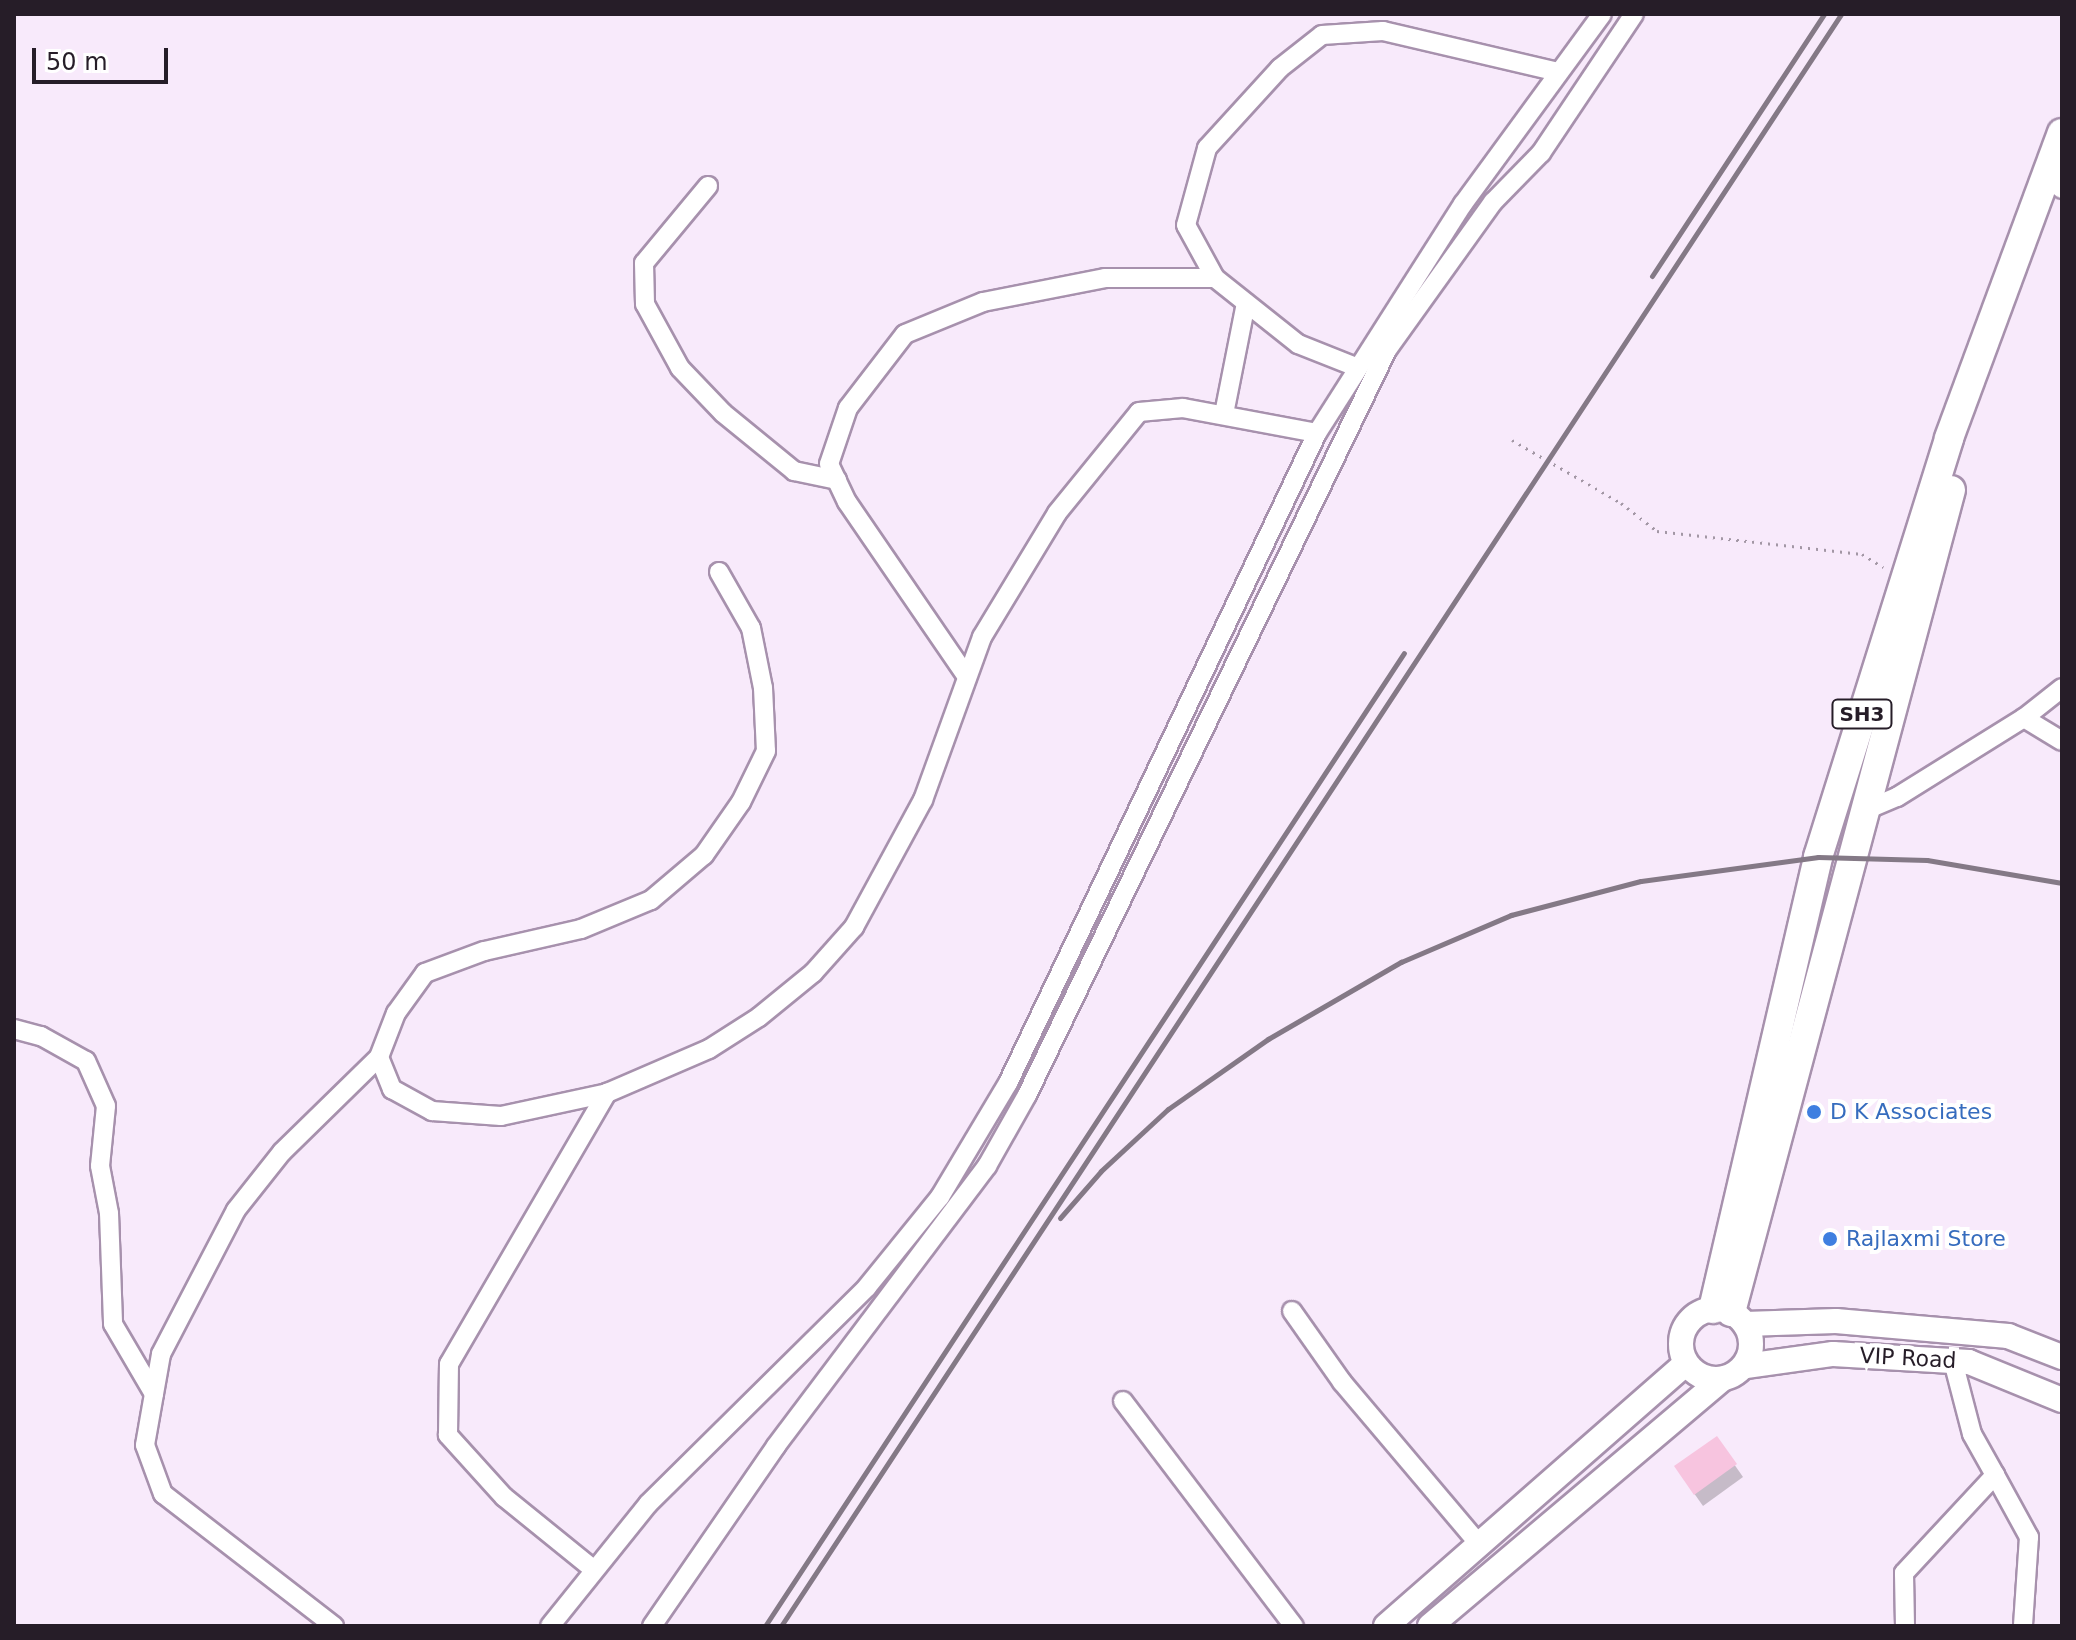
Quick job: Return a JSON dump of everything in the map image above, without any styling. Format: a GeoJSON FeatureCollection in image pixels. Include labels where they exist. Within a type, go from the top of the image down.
{"type":"FeatureCollection","features":[{"type":"Feature","properties":{"kind":"main road","name":"SH3"},"geometry":{"type":"LineString","coordinates":[[1730,1315],[1818,857],[2062,133]]}},
{"type":"Feature","properties":{"kind":"main road","name":"SH3"},"geometry":{"type":"LineString","coordinates":[[1730,1315],[1866,810],[1930,529],[2060,180]]}},
{"type":"Feature","properties":{"kind":"main road","name":"VIP Road"},"geometry":{"type":"LineString","coordinates":[[1730,1315],[2008,1336],[2062,1357]]}},
{"type":"Feature","properties":{"kind":"main road"},"geometry":{"type":"LineString","coordinates":[[1430,1626],[1723,1378],[1746,1366],[1753,1345],[1730,1315],[1696,1316],[1684,1329],[1680,1347],[1685,1364],[1702,1377],[1723,1378]]}},
{"type":"Feature","properties":{"kind":"main road","name":"VIP Road"},"geometry":{"type":"LineString","coordinates":[[1746,1366],[1833,1354],[1969,1362],[2062,1400]]}},
{"type":"Feature","properties":{"kind":"main road"},"geometry":{"type":"LineString","coordinates":[[1386,1626],[1685,1364]]}},
{"type":"Feature","properties":{"kind":"street"},"geometry":{"type":"LineString","coordinates":[[550,1626],[648,1504],[867,1287],[940,1197],[1008,1083],[1317,433],[1356,367],[1463,204],[1602,14]]}},
{"type":"Feature","properties":{"kind":"street"},"geometry":{"type":"LineString","coordinates":[[652,1626],[776,1446],[987,1166],[1034,1081],[1387,350],[1493,202],[1541,153],[1634,14]]}},
{"type":"Feature","properties":{"kind":"street"},"geometry":{"type":"LineString","coordinates":[[1356,367],[1298,344],[1215,278],[1186,225],[1207,148],[1280,68],[1322,35],[1379,23],[1558,72]]}},
{"type":"Feature","properties":{"kind":"street"},"geometry":{"type":"LineString","coordinates":[[708,186],[644,263],[645,304],[680,368],[723,413],[794,471],[837,480]]}},
{"type":"Feature","properties":{"kind":"street"},"geometry":{"type":"LineString","coordinates":[[967,677],[829,464],[848,408],[905,334],[983,302],[1105,278],[1215,278]]}},
{"type":"Feature","properties":{"kind":"street"},"geometry":{"type":"LineString","coordinates":[[1224,414],[1246,303]]}},
{"type":"Feature","properties":{"kind":"street"},"geometry":{"type":"LineString","coordinates":[[379,1057],[392,1089],[432,1111],[501,1116],[607,1093],[709,1049],[759,1017],[813,973],[854,927],[923,800],[982,637],[1057,513],[1103,450],[1139,412],[1183,408],[1317,433]]}},
{"type":"Feature","properties":{"kind":"street"},"geometry":{"type":"LineString","coordinates":[[334,1626],[163,1494],[145,1445],[161,1354],[236,1210],[282,1152],[379,1057],[396,1013],[425,973],[484,951],[581,929],[651,900],[704,855],[741,802],[766,751],[763,688],[751,628],[719,572]]}},
{"type":"Feature","properties":{"kind":"street"},"geometry":{"type":"LineString","coordinates":[[1866,810],[1897,797],[2024,718],[2062,688]]}},
{"type":"Feature","properties":{"kind":"street"},"geometry":{"type":"LineString","coordinates":[[2024,718],[2062,741]]}},
{"type":"Feature","properties":{"kind":"street"},"geometry":{"type":"LineString","coordinates":[[14,1029],[41,1036],[86,1061],[106,1106],[100,1166],[109,1213],[113,1324],[154,1394]]}},
{"type":"Feature","properties":{"kind":"street"},"geometry":{"type":"LineString","coordinates":[[593,1569],[504,1497],[448,1435],[449,1364],[607,1093]]}},
{"type":"Feature","properties":{"kind":"street"},"geometry":{"type":"LineString","coordinates":[[1292,1311],[1342,1382],[1479,1544]]}},
{"type":"Feature","properties":{"kind":"street"},"geometry":{"type":"LineString","coordinates":[[1953,1361],[1972,1434],[2029,1537],[2023,1626]]}},
{"type":"Feature","properties":{"kind":"street"},"geometry":{"type":"LineString","coordinates":[[1123,1401],[1294,1626]]}},
{"type":"Feature","properties":{"kind":"street"},"geometry":{"type":"LineString","coordinates":[[1905,1626],[1904,1573],[1995,1475]]}},
{"type":"Feature","properties":{"kind":"path"},"geometry":{"type":"LineString","coordinates":[[1512,440],[1569,477],[1621,503],[1657,531],[1862,554],[1887,570]]}},
{"type":"Feature","properties":{"kind":"path"},"geometry":{"type":"LineString","coordinates":[[1569,477],[1572,470]]}},
{"type":"Feature","properties":{"kind":"building"},"geometry":{"type":"Polygon","coordinates":[[[1717,1436],[1737,1464],[1694,1495],[1674,1466],[1717,1436]]]}},
{"type":"Feature","properties":{"kind":"railway"},"geometry":{"type":"LineString","coordinates":[[1652,276],[1824,14]]}},
{"type":"Feature","properties":{"kind":"railway"},"geometry":{"type":"LineString","coordinates":[[781,1626],[1841,14]]}},
{"type":"Feature","properties":{"kind":"railway"},"geometry":{"type":"LineString","coordinates":[[765,1626],[1404,653]]}},
{"type":"Feature","properties":{"kind":"railway"},"geometry":{"type":"LineString","coordinates":[[1060,1218],[1101,1171],[1168,1109],[1268,1039],[1401,962],[1511,915],[1641,881],[1818,857],[1927,860],[2062,883]]}},
{"type":"Feature","properties":{"kind":"place","name":"D K Associates"},"geometry":{"type":"Point","coordinates":[1814,1112]}},
{"type":"Feature","properties":{"kind":"place","name":"Rajlaxmi Store"},"geometry":{"type":"Point","coordinates":[1830,1239]}}]}
